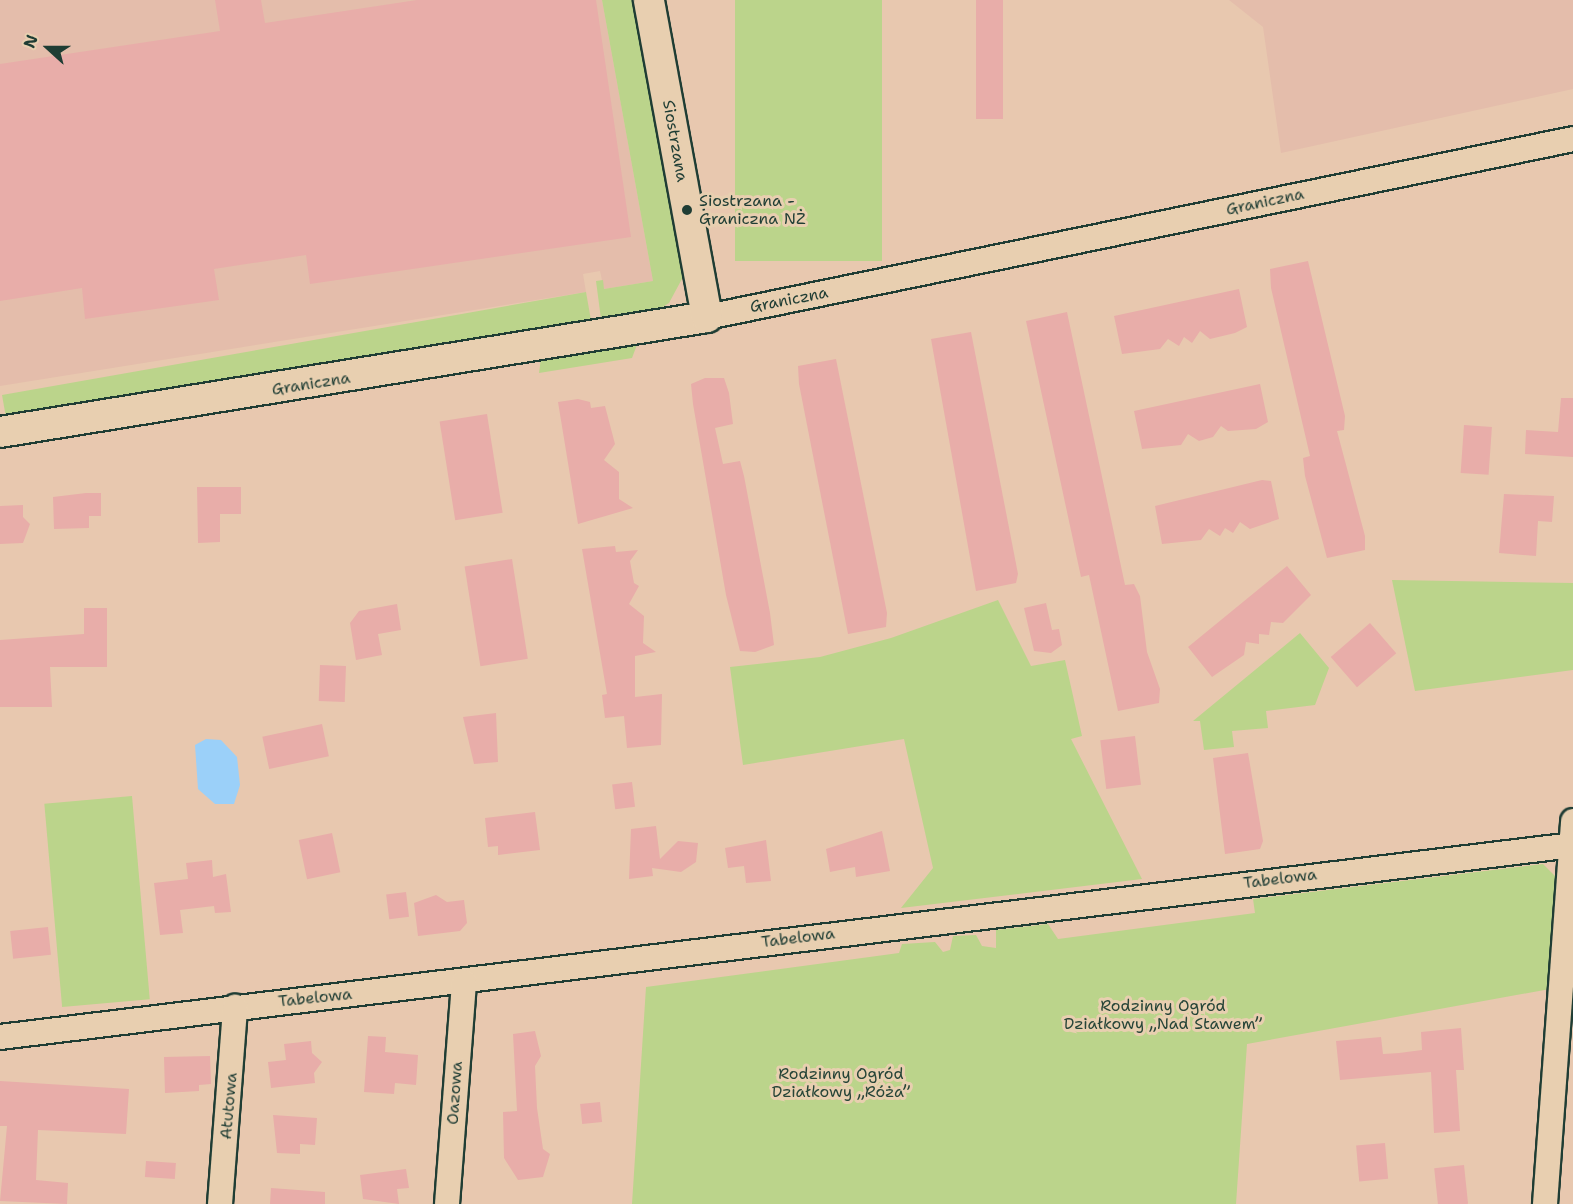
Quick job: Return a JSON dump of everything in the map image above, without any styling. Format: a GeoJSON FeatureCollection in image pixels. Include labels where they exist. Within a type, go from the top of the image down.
{"type":"FeatureCollection","features":[{"type":"Feature","properties":{"kind":"street","name":"Siostrzana"},"geometry":{"type":"LineString","coordinates":[[649,0],[707,317]]}},
{"type":"Feature","properties":{"kind":"street","name":"Graniczna"},"geometry":{"type":"LineString","coordinates":[[0,432],[707,317],[1573,139]]}},
{"type":"Feature","properties":{"kind":"street"},"geometry":{"type":"LineString","coordinates":[[1545,1204],[1573,821]]}},
{"type":"Feature","properties":{"kind":"street","name":"Tabelowa"},"geometry":{"type":"LineString","coordinates":[[0,1037],[1572,845]]}},
{"type":"Feature","properties":{"kind":"street","name":"Oazowa"},"geometry":{"type":"LineString","coordinates":[[447,1204],[464,982]]}},
{"type":"Feature","properties":{"kind":"street","name":"Atutowa"},"geometry":{"type":"LineString","coordinates":[[220,1204],[235,1007]]}},
{"type":"Feature","properties":{"kind":"shaded area"},"geometry":{"type":"Polygon","coordinates":[[[0,0],[602,0],[653,281],[604,289],[600,271],[583,274],[586,292],[0,386],[0,0]]]}},
{"type":"Feature","properties":{"kind":"shaded area"},"geometry":{"type":"Polygon","coordinates":[[[1229,0],[1573,0],[1573,89],[1281,153],[1263,27],[1229,0]]]}},
{"type":"Feature","properties":{"kind":"green space"},"geometry":{"type":"Polygon","coordinates":[[[602,0],[632,0],[683,277],[669,303],[658,310],[601,319],[596,281],[603,280],[604,289],[653,281],[602,0]]]}},
{"type":"Feature","properties":{"kind":"green space"},"geometry":{"type":"Polygon","coordinates":[[[735,0],[882,0],[882,261],[735,261],[735,0]]]}},
{"type":"Feature","properties":{"kind":"green space"},"geometry":{"type":"Polygon","coordinates":[[[586,292],[591,321],[7,424],[2,395],[586,292]]]}},
{"type":"Feature","properties":{"kind":"green space"},"geometry":{"type":"Polygon","coordinates":[[[638,342],[632,358],[539,373],[541,358],[638,342]]]}},
{"type":"Feature","properties":{"kind":"green space"},"geometry":{"type":"Polygon","coordinates":[[[1392,580],[1573,583],[1573,670],[1415,691],[1392,580]]]}},
{"type":"Feature","properties":{"kind":"green space"},"geometry":{"type":"Polygon","coordinates":[[[998,600],[1031,666],[1065,660],[1082,736],[1071,739],[1142,879],[901,908],[933,868],[904,739],[743,765],[730,667],[820,657],[891,638],[998,600]]]}},
{"type":"Feature","properties":{"kind":"green space"},"geometry":{"type":"Polygon","coordinates":[[[1300,633],[1329,668],[1315,705],[1266,711],[1268,728],[1232,731],[1234,747],[1204,750],[1200,721],[1193,721],[1300,633]]]}},
{"type":"Feature","properties":{"kind":"green space"},"geometry":{"type":"Polygon","coordinates":[[[132,796],[150,999],[62,1007],[44,804],[132,796]]]}},
{"type":"Feature","properties":{"kind":"green space"},"geometry":{"type":"Polygon","coordinates":[[[1543,864],[1557,878],[1550,989],[1247,1044],[1236,1204],[632,1204],[646,987],[899,953],[902,944],[935,942],[943,952],[950,950],[953,936],[976,935],[982,946],[996,948],[996,930],[1048,924],[1058,939],[1255,913],[1253,899],[1543,864]]]}},
{"type":"Feature","properties":{"kind":"water"},"geometry":{"type":"Polygon","coordinates":[[[206,739],[221,740],[237,757],[240,785],[234,804],[215,804],[198,789],[195,745],[206,739]]]}},
{"type":"Feature","properties":{"kind":"building"},"geometry":{"type":"Polygon","coordinates":[[[215,0],[261,0],[265,23],[417,0],[596,0],[631,237],[310,284],[306,255],[214,269],[219,300],[85,319],[82,288],[0,301],[0,64],[220,31],[215,0]]]}},
{"type":"Feature","properties":{"kind":"building"},"geometry":{"type":"Polygon","coordinates":[[[976,0],[1003,0],[1003,119],[976,119],[976,0]]]}},
{"type":"Feature","properties":{"kind":"building"},"geometry":{"type":"Polygon","coordinates":[[[1308,261],[1345,416],[1344,430],[1337,431],[1365,536],[1365,550],[1327,558],[1305,476],[1303,458],[1310,456],[1271,288],[1270,269],[1308,261]]]}},
{"type":"Feature","properties":{"kind":"building"},"geometry":{"type":"Polygon","coordinates":[[[1239,289],[1247,327],[1235,333],[1210,339],[1200,331],[1192,343],[1184,337],[1179,346],[1168,339],[1160,349],[1122,354],[1114,316],[1239,289]]]}},
{"type":"Feature","properties":{"kind":"building"},"geometry":{"type":"Polygon","coordinates":[[[1067,312],[1125,585],[1134,584],[1140,596],[1147,652],[1160,689],[1159,703],[1118,711],[1089,575],[1081,577],[1026,321],[1067,312]]]}},
{"type":"Feature","properties":{"kind":"building"},"geometry":{"type":"Polygon","coordinates":[[[971,332],[1018,574],[1016,583],[976,591],[931,339],[971,332]]]}},
{"type":"Feature","properties":{"kind":"building"},"geometry":{"type":"Polygon","coordinates":[[[836,359],[887,613],[886,627],[848,634],[799,384],[798,366],[836,359]]]}},
{"type":"Feature","properties":{"kind":"building"},"geometry":{"type":"Polygon","coordinates":[[[705,378],[724,378],[729,393],[733,424],[715,428],[723,464],[740,461],[770,613],[774,645],[755,652],[740,651],[726,595],[691,384],[705,378]]]}},
{"type":"Feature","properties":{"kind":"building"},"geometry":{"type":"Polygon","coordinates":[[[1260,384],[1268,422],[1256,429],[1228,431],[1221,426],[1213,437],[1199,441],[1188,434],[1181,445],[1142,449],[1134,411],[1260,384]]]}},
{"type":"Feature","properties":{"kind":"building"},"geometry":{"type":"Polygon","coordinates":[[[1561,398],[1573,398],[1573,457],[1525,454],[1526,430],[1558,432],[1561,398]]]}},
{"type":"Feature","properties":{"kind":"building"},"geometry":{"type":"Polygon","coordinates":[[[578,399],[590,402],[591,408],[605,406],[615,444],[604,460],[619,472],[619,499],[633,508],[578,524],[558,402],[578,399]]]}},
{"type":"Feature","properties":{"kind":"building"},"geometry":{"type":"Polygon","coordinates":[[[487,414],[503,513],[455,520],[440,422],[487,414]]]}},
{"type":"Feature","properties":{"kind":"building"},"geometry":{"type":"Polygon","coordinates":[[[1464,425],[1492,427],[1489,475],[1461,473],[1464,425]]]}},
{"type":"Feature","properties":{"kind":"building"},"geometry":{"type":"Polygon","coordinates":[[[1262,480],[1271,481],[1279,519],[1250,529],[1240,522],[1233,533],[1225,528],[1220,536],[1209,529],[1201,540],[1162,544],[1155,506],[1262,480]]]}},
{"type":"Feature","properties":{"kind":"building"},"geometry":{"type":"Polygon","coordinates":[[[197,487],[241,487],[241,514],[220,514],[220,542],[198,543],[197,487]]]}},
{"type":"Feature","properties":{"kind":"building"},"geometry":{"type":"Polygon","coordinates":[[[101,493],[101,516],[89,516],[89,528],[54,529],[53,497],[101,493]]]}},
{"type":"Feature","properties":{"kind":"building"},"geometry":{"type":"Polygon","coordinates":[[[1504,494],[1554,496],[1552,522],[1538,521],[1536,556],[1499,553],[1504,494]]]}},
{"type":"Feature","properties":{"kind":"building"},"geometry":{"type":"Polygon","coordinates":[[[23,505],[23,517],[30,524],[23,543],[0,544],[0,506],[23,505]]]}},
{"type":"Feature","properties":{"kind":"building"},"geometry":{"type":"Polygon","coordinates":[[[615,546],[616,552],[638,550],[630,561],[634,583],[639,586],[629,604],[644,616],[643,643],[656,652],[635,656],[635,697],[662,694],[661,745],[627,748],[624,716],[605,718],[602,695],[607,694],[582,549],[615,546]]]}},
{"type":"Feature","properties":{"kind":"building"},"geometry":{"type":"Polygon","coordinates":[[[512,559],[528,659],[480,666],[465,567],[512,559]]]}},
{"type":"Feature","properties":{"kind":"building"},"geometry":{"type":"Polygon","coordinates":[[[1287,566],[1311,595],[1283,623],[1271,622],[1269,635],[1259,634],[1259,644],[1246,642],[1244,655],[1212,677],[1188,647],[1287,566]]]}},
{"type":"Feature","properties":{"kind":"building"},"geometry":{"type":"Polygon","coordinates":[[[1046,603],[1052,630],[1059,629],[1062,645],[1051,653],[1034,651],[1024,608],[1046,603]]]}},
{"type":"Feature","properties":{"kind":"building"},"geometry":{"type":"Polygon","coordinates":[[[397,604],[401,630],[378,634],[382,655],[356,660],[350,623],[359,611],[397,604]]]}},
{"type":"Feature","properties":{"kind":"building"},"geometry":{"type":"Polygon","coordinates":[[[84,608],[107,608],[107,667],[50,667],[52,707],[0,707],[0,640],[84,634],[84,608]]]}},
{"type":"Feature","properties":{"kind":"building"},"geometry":{"type":"Polygon","coordinates":[[[1370,623],[1396,653],[1357,687],[1331,657],[1370,623]]]}},
{"type":"Feature","properties":{"kind":"building"},"geometry":{"type":"Polygon","coordinates":[[[320,665],[346,666],[345,702],[319,701],[320,665]]]}},
{"type":"Feature","properties":{"kind":"building"},"geometry":{"type":"Polygon","coordinates":[[[496,713],[498,762],[474,764],[463,717],[496,713]]]}},
{"type":"Feature","properties":{"kind":"building"},"geometry":{"type":"Polygon","coordinates":[[[322,724],[329,756],[269,769],[262,737],[322,724]]]}},
{"type":"Feature","properties":{"kind":"building"},"geometry":{"type":"Polygon","coordinates":[[[1135,736],[1141,785],[1106,789],[1100,740],[1135,736]]]}},
{"type":"Feature","properties":{"kind":"building"},"geometry":{"type":"Polygon","coordinates":[[[1248,753],[1263,841],[1260,849],[1225,854],[1213,758],[1248,753]]]}},
{"type":"Feature","properties":{"kind":"building"},"geometry":{"type":"Polygon","coordinates":[[[632,782],[635,807],[615,809],[612,784],[632,782]]]}},
{"type":"Feature","properties":{"kind":"building"},"geometry":{"type":"Polygon","coordinates":[[[535,812],[540,850],[498,855],[498,846],[488,847],[485,818],[535,812]]]}},
{"type":"Feature","properties":{"kind":"building"},"geometry":{"type":"Polygon","coordinates":[[[656,826],[660,859],[678,841],[698,843],[696,862],[681,872],[652,868],[653,876],[629,879],[631,829],[656,826]]]}},
{"type":"Feature","properties":{"kind":"building"},"geometry":{"type":"Polygon","coordinates":[[[882,831],[890,871],[856,877],[855,867],[830,872],[826,849],[882,831]]]}},
{"type":"Feature","properties":{"kind":"building"},"geometry":{"type":"Polygon","coordinates":[[[332,833],[340,872],[307,879],[299,840],[332,833]]]}},
{"type":"Feature","properties":{"kind":"building"},"geometry":{"type":"Polygon","coordinates":[[[766,840],[771,881],[746,883],[744,866],[728,868],[725,848],[766,840]]]}},
{"type":"Feature","properties":{"kind":"building"},"geometry":{"type":"Polygon","coordinates":[[[212,860],[213,877],[226,874],[231,912],[215,913],[214,906],[180,910],[183,933],[160,935],[154,883],[188,879],[186,863],[212,860]]]}},
{"type":"Feature","properties":{"kind":"building"},"geometry":{"type":"Polygon","coordinates":[[[406,892],[409,917],[389,919],[386,894],[406,892]]]}},
{"type":"Feature","properties":{"kind":"building"},"geometry":{"type":"Polygon","coordinates":[[[436,895],[447,902],[464,900],[467,923],[460,931],[418,936],[414,903],[436,895]]]}},
{"type":"Feature","properties":{"kind":"building"},"geometry":{"type":"Polygon","coordinates":[[[48,927],[51,955],[13,959],[10,931],[48,927]]]}},
{"type":"Feature","properties":{"kind":"building"},"geometry":{"type":"Polygon","coordinates":[[[1461,1028],[1464,1070],[1456,1070],[1460,1131],[1434,1133],[1431,1072],[1340,1080],[1336,1041],[1381,1037],[1383,1054],[1399,1053],[1422,1050],[1421,1032],[1461,1028]]]}},
{"type":"Feature","properties":{"kind":"building"},"geometry":{"type":"Polygon","coordinates":[[[535,1031],[541,1056],[535,1066],[537,1108],[543,1149],[550,1154],[543,1177],[518,1180],[504,1158],[503,1112],[517,1111],[513,1034],[535,1031]]]}},
{"type":"Feature","properties":{"kind":"building"},"geometry":{"type":"Polygon","coordinates":[[[368,1036],[386,1037],[385,1052],[418,1055],[416,1085],[395,1083],[394,1094],[364,1092],[368,1036]]]}},
{"type":"Feature","properties":{"kind":"building"},"geometry":{"type":"Polygon","coordinates":[[[311,1041],[312,1053],[322,1062],[314,1073],[315,1083],[271,1088],[268,1062],[286,1060],[284,1044],[311,1041]]]}},
{"type":"Feature","properties":{"kind":"building"},"geometry":{"type":"Polygon","coordinates":[[[210,1056],[211,1084],[199,1085],[199,1091],[165,1093],[164,1057],[210,1056]]]}},
{"type":"Feature","properties":{"kind":"building"},"geometry":{"type":"Polygon","coordinates":[[[0,1081],[129,1089],[126,1134],[38,1130],[36,1180],[68,1183],[67,1204],[0,1201],[7,1126],[0,1126],[0,1081]]]}},
{"type":"Feature","properties":{"kind":"building"},"geometry":{"type":"Polygon","coordinates":[[[600,1102],[602,1122],[582,1124],[580,1104],[600,1102]]]}},
{"type":"Feature","properties":{"kind":"building"},"geometry":{"type":"Polygon","coordinates":[[[273,1115],[317,1118],[315,1145],[300,1144],[300,1154],[277,1153],[273,1115]]]}},
{"type":"Feature","properties":{"kind":"building"},"geometry":{"type":"Polygon","coordinates":[[[1385,1143],[1388,1179],[1359,1181],[1356,1146],[1385,1143]]]}},
{"type":"Feature","properties":{"kind":"building"},"geometry":{"type":"Polygon","coordinates":[[[146,1161],[176,1163],[175,1179],[145,1177],[146,1161]]]}},
{"type":"Feature","properties":{"kind":"building"},"geometry":{"type":"Polygon","coordinates":[[[1464,1165],[1468,1204],[1438,1204],[1434,1168],[1464,1165]]]}},
{"type":"Feature","properties":{"kind":"building"},"geometry":{"type":"Polygon","coordinates":[[[406,1169],[409,1188],[397,1189],[399,1204],[363,1199],[360,1175],[406,1169]]]}},
{"type":"Feature","properties":{"kind":"building"},"geometry":{"type":"Polygon","coordinates":[[[271,1188],[325,1192],[325,1204],[270,1204],[271,1188]]]}},
{"type":"Feature","properties":{"kind":"place","name":"Siostrzana - Graniczna NŻ"},"geometry":{"type":"Point","coordinates":[687,210]}},
{"type":"Feature","properties":{"kind":"park label","name":"Rodzinny Ogród Działkowy „Nad Stawem”"},"geometry":{"type":"Point","coordinates":[1163,1015]}},
{"type":"Feature","properties":{"kind":"park label","name":"Rodzinny Ogród Działkowy „Róża”"},"geometry":{"type":"Point","coordinates":[841,1083]}}]}
